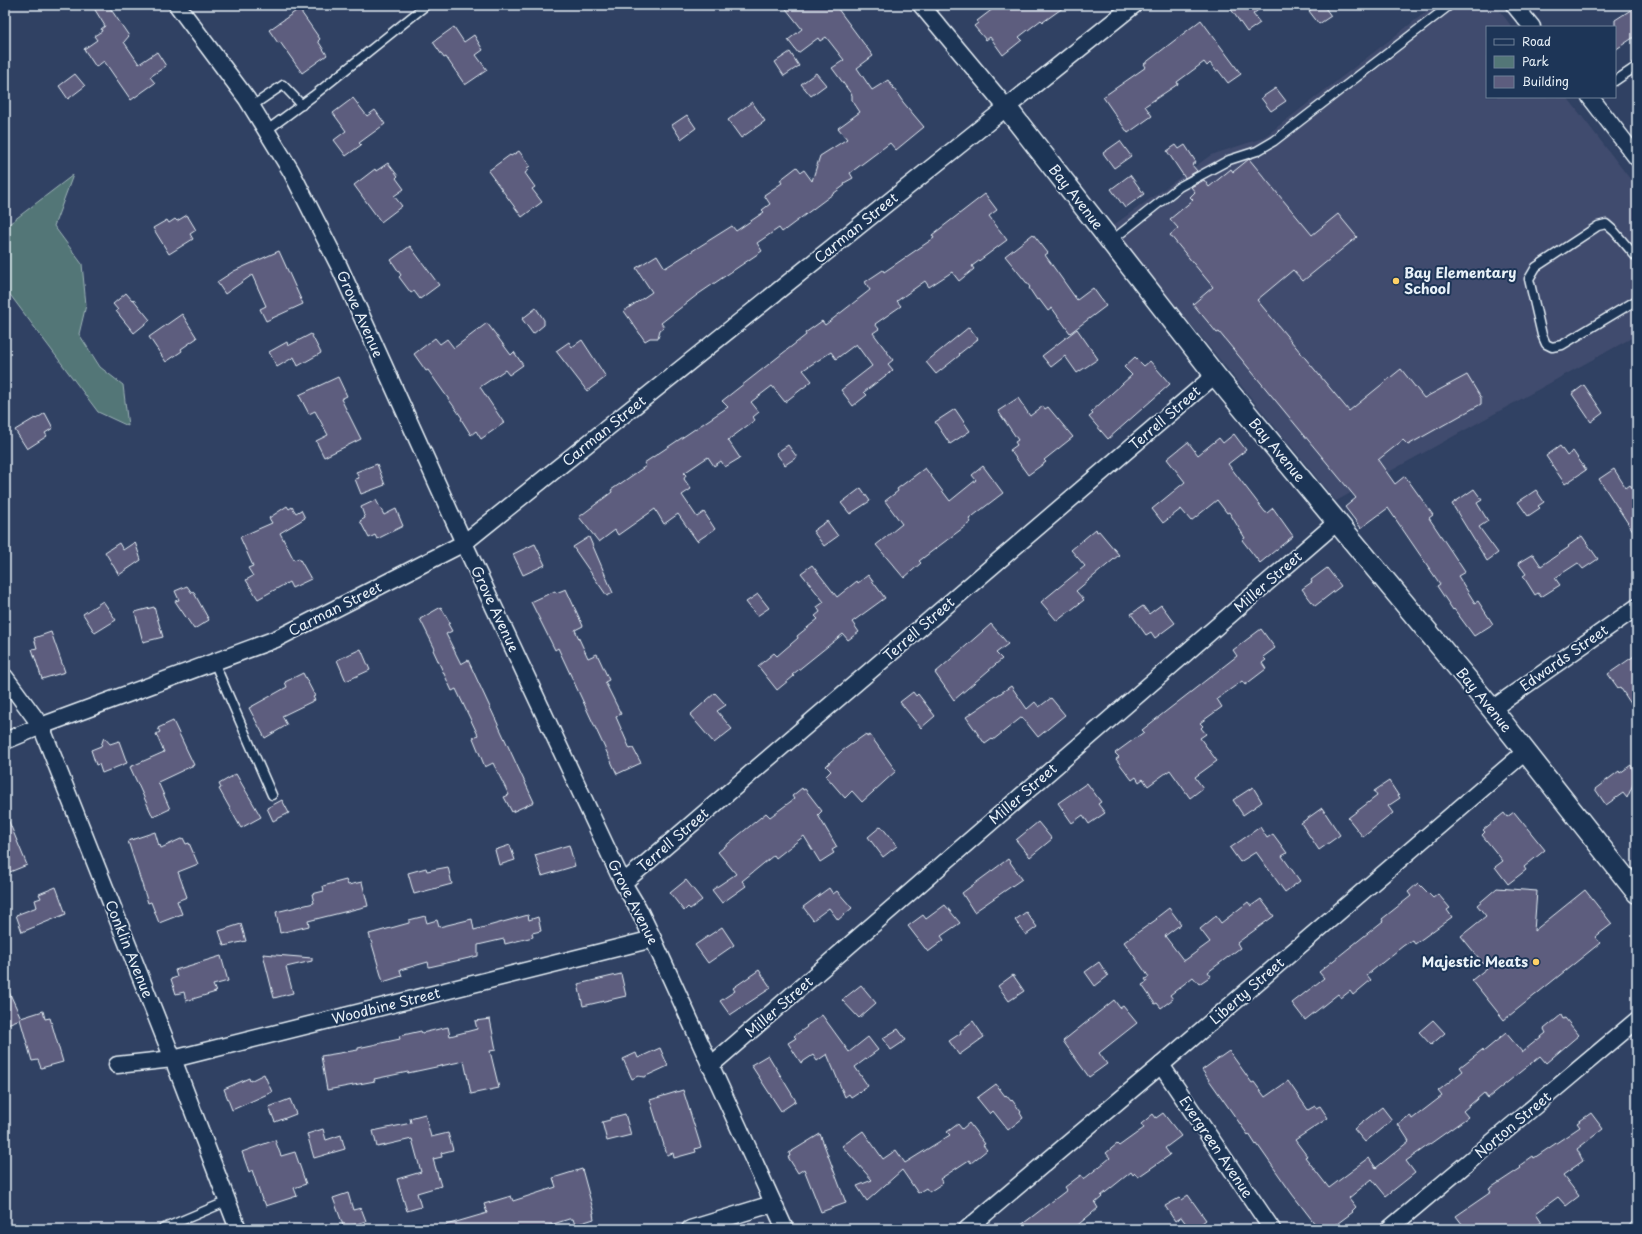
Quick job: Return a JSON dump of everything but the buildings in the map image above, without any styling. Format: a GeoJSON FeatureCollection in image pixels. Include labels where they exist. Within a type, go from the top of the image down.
{"type":"FeatureCollection","features":[{"type":"Feature","properties":{"kind":"street","name":"Grove Avenue"},"geometry":{"type":"LineString","coordinates":[[177,5],[252,106],[291,171],[339,266],[464,544],[623,883],[638,908],[653,939],[784,1229]]}},
{"type":"Feature","properties":{"kind":"street","name":"Bay Avenue"},"geometry":{"type":"LineString","coordinates":[[921,5],[1006,108],[1215,375],[1492,709],[1637,892]]}},
{"type":"Feature","properties":{"kind":"street","name":"Carman Street"},"geometry":{"type":"LineString","coordinates":[[5,741],[41,726],[276,639],[464,544],[1134,5]]}},
{"type":"Feature","properties":{"kind":"street"},"geometry":{"type":"LineString","coordinates":[[1514,5],[1531,26]]}},
{"type":"Feature","properties":{"kind":"street"},"geometry":{"type":"LineString","coordinates":[[1592,98],[1637,158]]}},
{"type":"Feature","properties":{"kind":"street","name":"Terrell Street"},"geometry":{"type":"LineString","coordinates":[[623,883],[1215,375]]}},
{"type":"Feature","properties":{"kind":"street","name":"Miller Street"},"geometry":{"type":"LineString","coordinates":[[710,1066],[1337,522]]}},
{"type":"Feature","properties":{"kind":"street","name":"Edwards Street"},"geometry":{"type":"LineString","coordinates":[[1492,709],[1637,606]]}},
{"type":"Feature","properties":{"kind":"street","name":"Conklin Avenue"},"geometry":{"type":"LineString","coordinates":[[5,677],[41,726],[173,1059],[238,1229]]}},
{"type":"Feature","properties":{"kind":"street","name":"Liberty Street"},"geometry":{"type":"LineString","coordinates":[[967,1229],[1161,1065],[1525,752]]}},
{"type":"Feature","properties":{"kind":"street","name":"Woodbine Street"},"geometry":{"type":"LineString","coordinates":[[117,1065],[173,1059],[653,939]]}},
{"type":"Feature","properties":{"kind":"street","name":"Norton Street"},"geometry":{"type":"LineString","coordinates":[[1389,1229],[1637,1020]]}},
{"type":"Feature","properties":{"kind":"street","name":"Evergreen Avenue"},"geometry":{"type":"LineString","coordinates":[[1161,1065],[1272,1229]]}},
{"type":"Feature","properties":{"kind":"street"},"geometry":{"type":"LineString","coordinates":[[690,1229],[772,1204]]}},
{"type":"Feature","properties":{"kind":"lane"},"geometry":{"type":"LineString","coordinates":[[1111,242],[1179,187],[1229,160],[1256,150],[1274,141],[1450,5]]}},
{"type":"Feature","properties":{"kind":"lane"},"geometry":{"type":"LineString","coordinates":[[266,131],[302,105],[424,7]]}},
{"type":"Feature","properties":{"kind":"lane"},"geometry":{"type":"LineString","coordinates":[[1616,80],[1637,66]]}},
{"type":"Feature","properties":{"kind":"lane"},"geometry":{"type":"LineString","coordinates":[[252,106],[283,85],[302,105]]}},
{"type":"Feature","properties":{"kind":"lane"},"geometry":{"type":"LineString","coordinates":[[1637,258],[1606,224],[1598,226],[1536,267],[1529,279],[1542,335],[1546,344],[1552,347],[1562,345],[1637,300]]}},
{"type":"Feature","properties":{"kind":"lane"},"geometry":{"type":"LineString","coordinates":[[214,662],[272,795]]}},
{"type":"Feature","properties":{"kind":"lane"},"geometry":{"type":"LineString","coordinates":[[162,1229],[228,1201]]}},
{"type":"Feature","properties":{"kind":"shaded area","name":"Bay Elementary School"},"geometry":{"type":"Polygon","coordinates":[[[1435,5],[1495,5],[1511,26],[1486,26],[1486,98],[1568,98],[1637,188],[1637,335],[1336,501],[1111,227],[1211,155],[1263,138],[1435,5]]]}},
{"type":"Feature","properties":{"kind":"green space"},"geometry":{"type":"Polygon","coordinates":[[[73,175],[54,226],[82,264],[86,305],[79,334],[100,367],[123,385],[128,426],[98,412],[5,288],[5,227],[73,175]]]}},
{"type":"Feature","properties":{"kind":"railway"},"geometry":{"type":"LineString","coordinates":[[1629,1229],[1637,1219]]}},
{"type":"Feature","properties":{"kind":"place","name":"Bay Elementary School"},"geometry":{"type":"Point","coordinates":[1396,281]}},
{"type":"Feature","properties":{"kind":"place","name":"Majestic Meats"},"geometry":{"type":"Point","coordinates":[1536,962]}}]}
